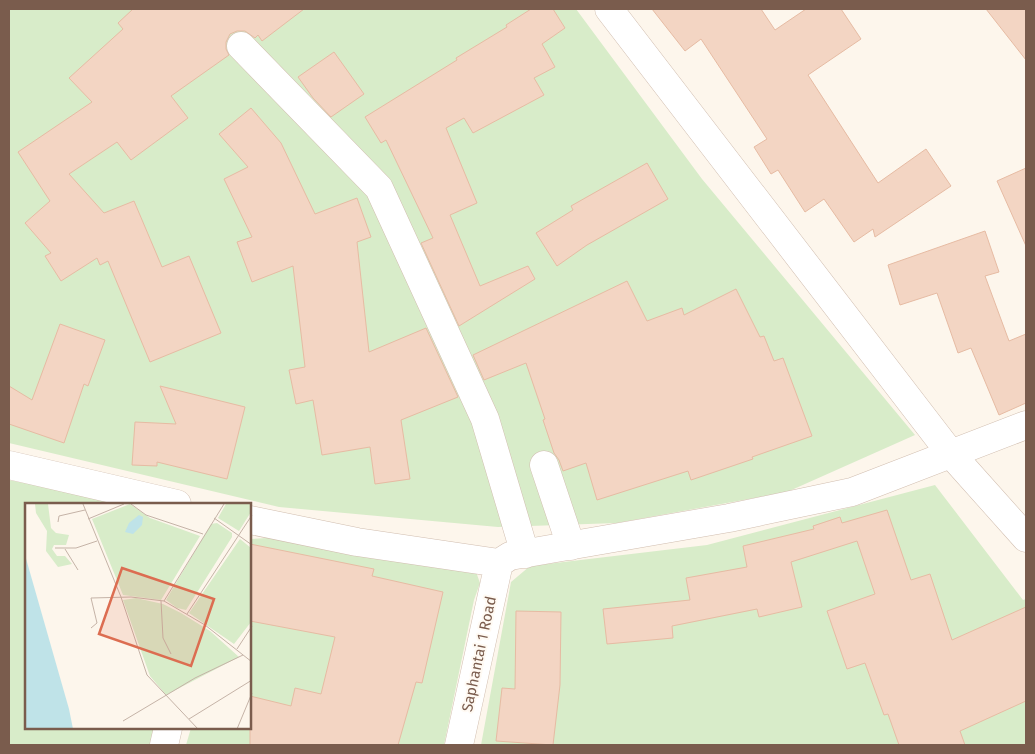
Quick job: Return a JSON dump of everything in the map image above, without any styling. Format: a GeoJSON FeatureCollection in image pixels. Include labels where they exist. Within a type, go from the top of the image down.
{"type":"FeatureCollection","features":[{"type":"Feature","properties":{"kind":"street"},"geometry":{"type":"LineString","coordinates":[[609,9],[951,454],[1026,538]]}},
{"type":"Feature","properties":{"kind":"street"},"geometry":{"type":"LineString","coordinates":[[241,46],[379,188],[485,419],[525,554]]}},
{"type":"Feature","properties":{"kind":"street"},"geometry":{"type":"LineString","coordinates":[[251,520],[357,542],[499,563],[510,556],[729,518],[852,492],[1026,425]]}},
{"type":"Feature","properties":{"kind":"street"},"geometry":{"type":"LineString","coordinates":[[9,465],[172,503]]}},
{"type":"Feature","properties":{"kind":"street"},"geometry":{"type":"LineString","coordinates":[[544,465],[571,546]]}},
{"type":"Feature","properties":{"kind":"street","name":"Saphantai 1 Road"},"geometry":{"type":"LineString","coordinates":[[459,745],[499,563]]}},
{"type":"Feature","properties":{"kind":"street"},"geometry":{"type":"LineString","coordinates":[[164,745],[168,729]]}},
{"type":"Feature","properties":{"kind":"green space"},"geometry":{"type":"Polygon","coordinates":[[[9,9],[576,9],[702,179],[915,435],[787,492],[617,523],[498,527],[279,507],[9,443],[9,9]]]}},
{"type":"Feature","properties":{"kind":"green space"},"geometry":{"type":"Polygon","coordinates":[[[9,480],[127,503],[25,503],[25,729],[156,729],[151,745],[9,745],[9,480]]]}},
{"type":"Feature","properties":{"kind":"green space"},"geometry":{"type":"Polygon","coordinates":[[[935,485],[1023,600],[1026,599],[1026,745],[481,745],[511,582],[530,566],[707,545],[935,485]]]}},
{"type":"Feature","properties":{"kind":"green space"},"geometry":{"type":"Polygon","coordinates":[[[267,538],[338,543],[475,569],[480,583],[474,600],[444,745],[186,745],[191,729],[251,729],[251,539],[267,538]]]}},
{"type":"Feature","properties":{"kind":"building"},"geometry":{"type":"Polygon","coordinates":[[[133,9],[304,9],[262,41],[258,35],[255,38],[245,31],[237,31],[230,34],[226,42],[226,49],[229,55],[171,96],[188,118],[131,160],[117,142],[69,174],[104,213],[134,201],[162,267],[189,256],[221,333],[150,362],[108,261],[100,265],[97,258],[61,281],[45,256],[51,253],[25,223],[50,201],[18,152],[92,102],[69,78],[123,29],[118,23],[133,9]]]}},
{"type":"Feature","properties":{"kind":"building"},"geometry":{"type":"Polygon","coordinates":[[[531,9],[553,9],[565,28],[542,44],[555,67],[534,78],[544,95],[473,133],[464,118],[446,128],[477,203],[450,215],[480,286],[528,266],[535,279],[459,326],[421,243],[433,238],[386,140],[381,143],[365,117],[457,60],[456,58],[507,27],[506,25],[531,9]]]}},
{"type":"Feature","properties":{"kind":"building"},"geometry":{"type":"Polygon","coordinates":[[[652,9],[761,9],[775,30],[806,9],[841,9],[861,39],[808,75],[878,183],[926,149],[951,186],[875,237],[873,229],[854,242],[824,199],[805,212],[778,170],[771,174],[754,147],[767,139],[701,39],[685,51],[652,9]]]}},
{"type":"Feature","properties":{"kind":"building"},"geometry":{"type":"Polygon","coordinates":[[[986,9],[1026,9],[1026,60],[986,9]]]}},
{"type":"Feature","properties":{"kind":"building"},"geometry":{"type":"Polygon","coordinates":[[[334,52],[364,94],[331,117],[313,98],[298,77],[334,52]]]}},
{"type":"Feature","properties":{"kind":"building"},"geometry":{"type":"Polygon","coordinates":[[[251,108],[281,143],[315,214],[357,198],[371,237],[357,242],[369,352],[426,328],[458,397],[401,420],[410,479],[375,484],[370,447],[322,455],[313,400],[296,404],[289,370],[305,367],[293,266],[252,282],[237,242],[252,237],[224,179],[248,167],[219,134],[251,108]]]}},
{"type":"Feature","properties":{"kind":"building"},"geometry":{"type":"Polygon","coordinates":[[[647,163],[668,199],[587,245],[557,266],[536,233],[573,210],[571,206],[647,163]]]}},
{"type":"Feature","properties":{"kind":"building"},"geometry":{"type":"Polygon","coordinates":[[[1026,168],[1026,246],[997,181],[1026,168]]]}},
{"type":"Feature","properties":{"kind":"building"},"geometry":{"type":"Polygon","coordinates":[[[985,231],[999,272],[985,276],[1009,341],[1026,334],[1026,403],[999,415],[971,348],[958,353],[937,293],[900,305],[888,265],[985,231]]]}},
{"type":"Feature","properties":{"kind":"building"},"geometry":{"type":"Polygon","coordinates":[[[627,281],[647,321],[682,308],[684,315],[736,289],[760,337],[764,336],[774,361],[783,358],[812,436],[691,480],[688,471],[597,500],[586,463],[563,471],[554,453],[543,420],[545,419],[526,363],[484,380],[473,355],[627,281]]]}},
{"type":"Feature","properties":{"kind":"building"},"geometry":{"type":"Polygon","coordinates":[[[60,324],[105,340],[88,386],[84,384],[64,443],[9,424],[9,386],[32,400],[60,324]]]}},
{"type":"Feature","properties":{"kind":"building"},"geometry":{"type":"Polygon","coordinates":[[[160,386],[245,407],[227,479],[157,462],[157,466],[132,465],[135,422],[176,424],[160,386]]]}},
{"type":"Feature","properties":{"kind":"building"},"geometry":{"type":"Polygon","coordinates":[[[887,510],[911,580],[930,574],[952,640],[1026,607],[1026,701],[960,731],[965,745],[899,745],[888,714],[884,715],[865,663],[847,669],[827,611],[875,594],[857,541],[791,562],[802,607],[759,617],[757,609],[672,626],[673,638],[607,644],[603,609],[690,600],[686,578],[747,567],[743,546],[814,529],[813,526],[840,517],[842,523],[887,510]]]}},
{"type":"Feature","properties":{"kind":"building"},"geometry":{"type":"Polygon","coordinates":[[[251,544],[374,569],[372,576],[443,592],[422,683],[416,682],[398,745],[250,745],[251,696],[291,706],[295,688],[321,694],[335,637],[251,621],[251,544]]]}},
{"type":"Feature","properties":{"kind":"building"},"geometry":{"type":"Polygon","coordinates":[[[516,611],[561,612],[560,685],[553,745],[496,741],[502,688],[515,689],[516,611]]]}}]}
